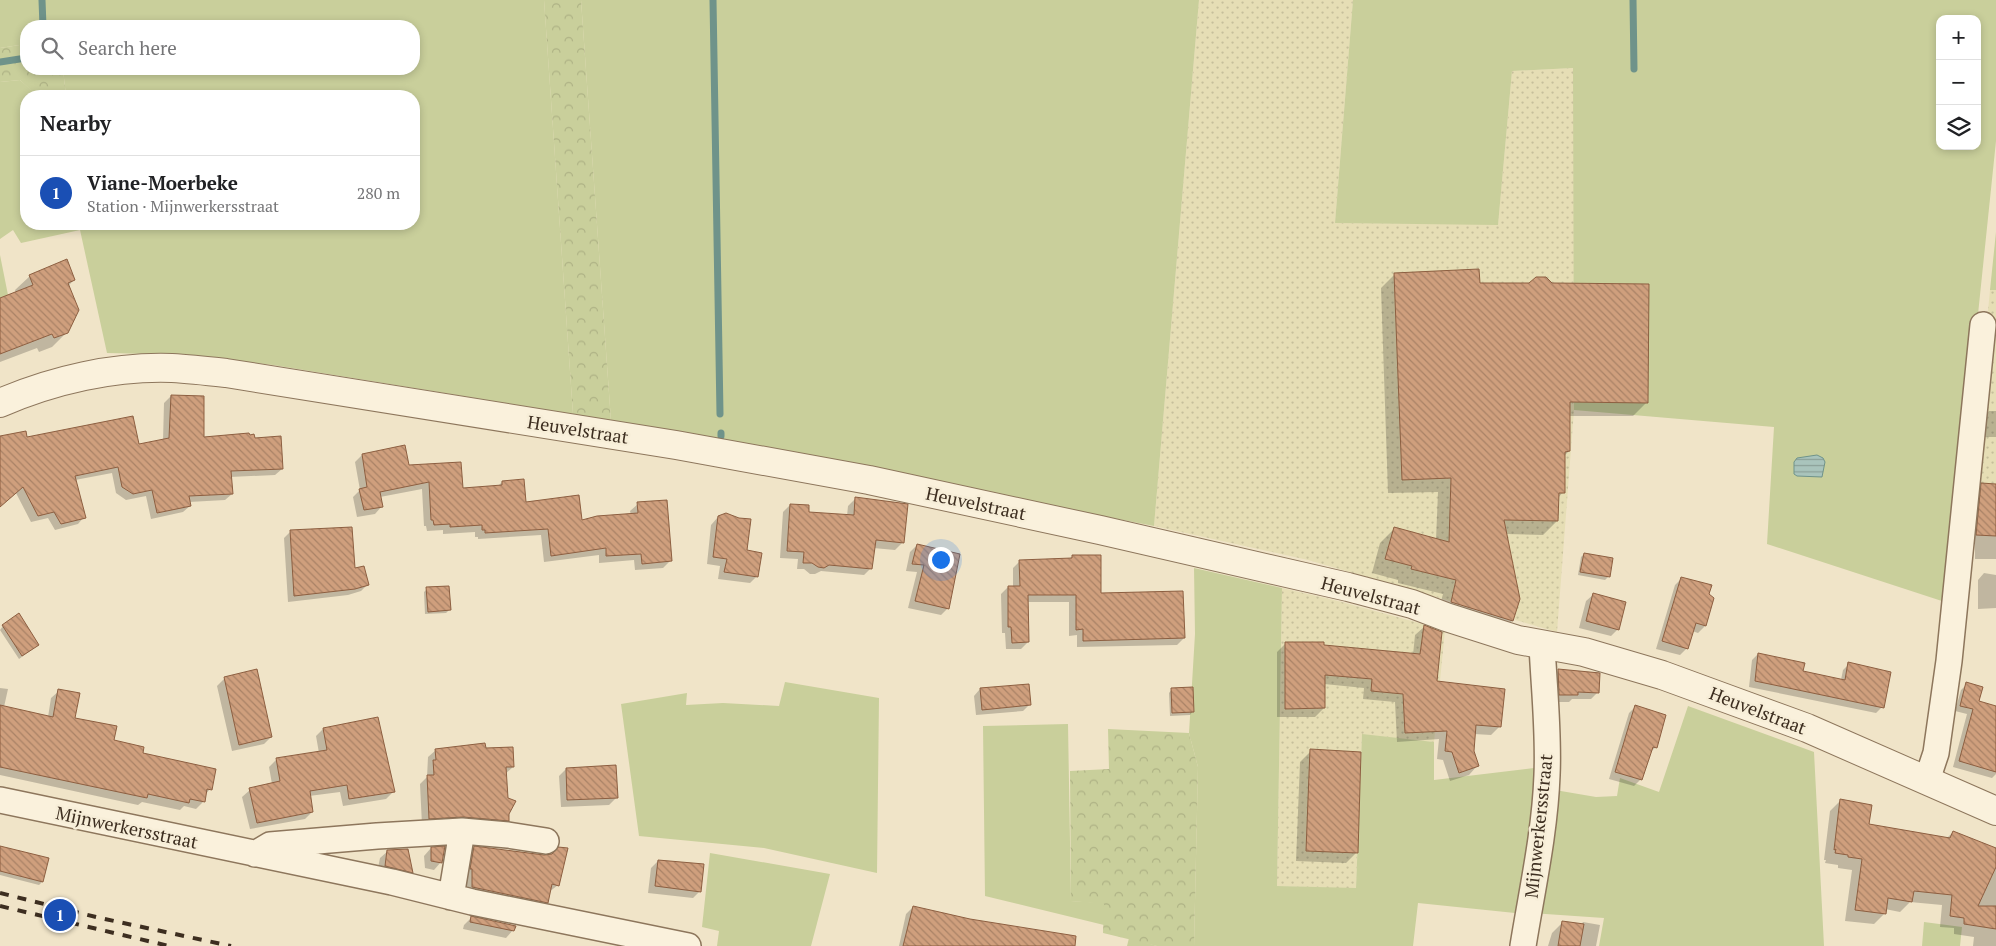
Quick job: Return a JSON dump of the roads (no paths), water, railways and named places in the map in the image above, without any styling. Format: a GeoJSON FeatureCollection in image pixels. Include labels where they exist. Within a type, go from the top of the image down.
{"type":"FeatureCollection","features":[{"type":"Feature","properties":{"kind":"street"},"geometry":{"type":"LineString","coordinates":[[1927,780],[1936,753],[1950,652],[1983,325]]}},
{"type":"Feature","properties":{"kind":"street","name":"Heuvelstraat"},"geometry":{"type":"LineString","coordinates":[[0,403],[64,380],[119,370],[171,368],[226,373],[668,444],[869,480],[1100,530],[1348,587],[1412,604],[1472,626],[1518,640],[1584,652],[1715,694],[1807,728],[1996,811]]}},
{"type":"Feature","properties":{"kind":"street","name":"Mijnwerkersstraat"},"geometry":{"type":"LineString","coordinates":[[1523,946],[1543,816],[1547,776],[1548,738],[1542,645]]}},
{"type":"Feature","properties":{"kind":"street","name":"Mijnwerkersstraat"},"geometry":{"type":"LineString","coordinates":[[0,800],[688,946]]}},
{"type":"Feature","properties":{"kind":"street"},"geometry":{"type":"LineString","coordinates":[[451,897],[462,831]]}},
{"type":"Feature","properties":{"kind":"street"},"geometry":{"type":"LineString","coordinates":[[254,854],[270,845],[462,831],[546,841]]}},
{"type":"Feature","properties":{"kind":"water"},"geometry":{"type":"Polygon","coordinates":[[[1817,455],[1823,458],[1825,462],[1822,477],[1797,476],[1794,474],[1794,462],[1797,458],[1817,455]]]}},
{"type":"Feature","properties":{"kind":"waterway"},"geometry":{"type":"LineString","coordinates":[[42,0],[43,20]]}},
{"type":"Feature","properties":{"kind":"waterway"},"geometry":{"type":"LineString","coordinates":[[713,0],[720,414]]}},
{"type":"Feature","properties":{"kind":"waterway"},"geometry":{"type":"LineString","coordinates":[[1633,0],[1634,69]]}},
{"type":"Feature","properties":{"kind":"waterway"},"geometry":{"type":"LineString","coordinates":[[0,62],[20,59]]}},
{"type":"Feature","properties":{"kind":"railway"},"geometry":{"type":"LineString","coordinates":[[0,893],[100,918],[231,946]]}},
{"type":"Feature","properties":{"kind":"railway"},"geometry":{"type":"LineString","coordinates":[[0,906],[169,946]]}},
{"type":"Feature","properties":{"kind":"place","name":"Viane-Moerbeke"},"geometry":{"type":"Point","coordinates":[60,915]}}]}
